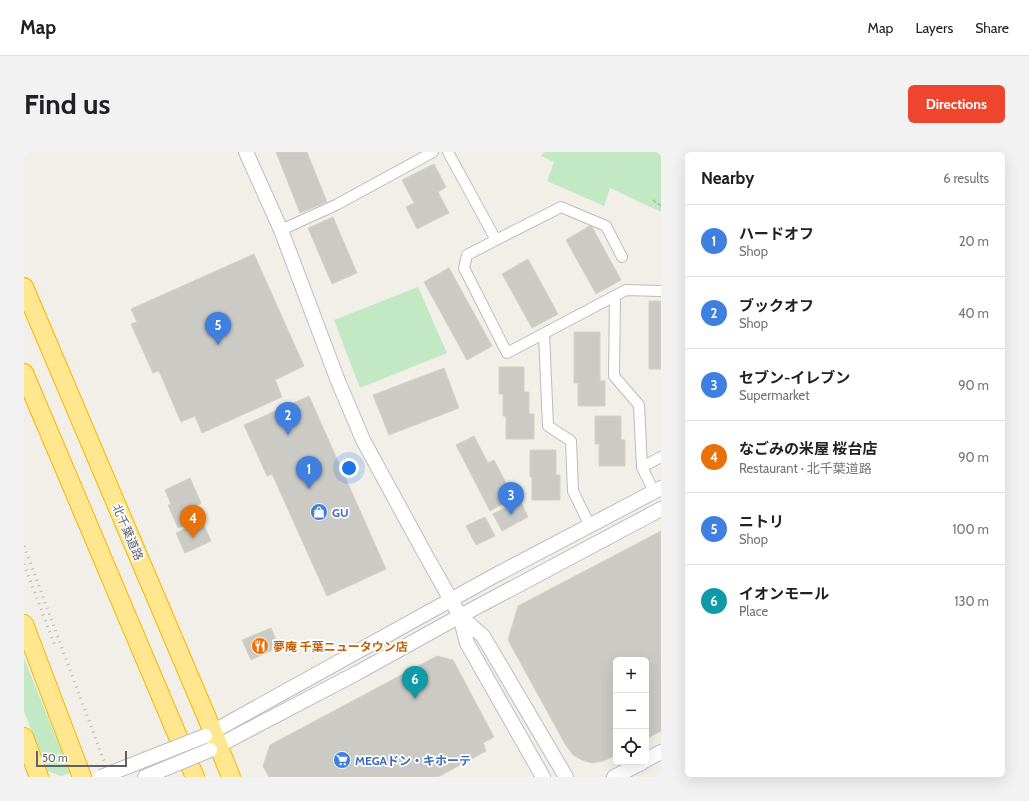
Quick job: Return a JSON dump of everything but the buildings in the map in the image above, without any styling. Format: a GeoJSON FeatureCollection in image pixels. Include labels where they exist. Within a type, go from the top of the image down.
{"type":"FeatureCollection","features":[{"type":"Feature","properties":{"kind":"highway","name":"北千葉道路"},"geometry":{"type":"LineString","coordinates":[[24,287],[212,741],[231,777]]}},
{"type":"Feature","properties":{"kind":"highway"},"geometry":{"type":"LineString","coordinates":[[24,373],[195,777]]}},
{"type":"Feature","properties":{"kind":"highway"},"geometry":{"type":"LineString","coordinates":[[24,624],[82,777]]}},
{"type":"Feature","properties":{"kind":"highway"},"geometry":{"type":"LineString","coordinates":[[24,737],[39,777]]}},
{"type":"Feature","properties":{"kind":"street"},"geometry":{"type":"LineString","coordinates":[[246,152],[281,230],[338,381],[363,440],[460,616],[467,643],[543,777]]}},
{"type":"Feature","properties":{"kind":"street"},"geometry":{"type":"LineString","coordinates":[[281,230],[336,205],[433,152]]}},
{"type":"Feature","properties":{"kind":"street"},"geometry":{"type":"LineString","coordinates":[[448,152],[496,240]]}},
{"type":"Feature","properties":{"kind":"street"},"geometry":{"type":"LineString","coordinates":[[622,257],[606,226],[561,207],[467,255],[464,268],[507,353],[626,290],[661,290]]}},
{"type":"Feature","properties":{"kind":"street"},"geometry":{"type":"LineString","coordinates":[[145,777],[212,741],[451,600],[657,490],[642,467],[639,405],[614,376],[615,296]]}},
{"type":"Feature","properties":{"kind":"street"},"geometry":{"type":"LineString","coordinates":[[544,334],[548,426],[571,441],[573,492],[590,526]]}},
{"type":"Feature","properties":{"kind":"street"},"geometry":{"type":"LineString","coordinates":[[642,467],[661,457]]}},
{"type":"Feature","properties":{"kind":"street"},"geometry":{"type":"LineString","coordinates":[[101,777],[212,741],[357,673],[460,616],[661,509]]}},
{"type":"Feature","properties":{"kind":"street"},"geometry":{"type":"LineString","coordinates":[[460,616],[482,636],[566,777]]}},
{"type":"Feature","properties":{"kind":"street"},"geometry":{"type":"LineString","coordinates":[[649,758],[661,752]]}},
{"type":"Feature","properties":{"kind":"street"},"geometry":{"type":"LineString","coordinates":[[614,777],[637,765]]}},
{"type":"Feature","properties":{"kind":"path"},"geometry":{"type":"LineString","coordinates":[[653,200],[661,206]]}},
{"type":"Feature","properties":{"kind":"green space"},"geometry":{"type":"Polygon","coordinates":[[[544,152],[661,152],[661,212],[610,188],[604,206],[547,181],[554,162],[541,156],[544,152]]]}},
{"type":"Feature","properties":{"kind":"green space"},"geometry":{"type":"Polygon","coordinates":[[[418,287],[447,353],[360,388],[334,320],[418,287]]]}},
{"type":"Feature","properties":{"kind":"green space"},"geometry":{"type":"Polygon","coordinates":[[[24,658],[70,773],[61,776],[47,771],[24,711],[24,658]]]}},
{"type":"Feature","properties":{"kind":"railway"},"geometry":{"type":"LineString","coordinates":[[24,546],[110,777]]}},
{"type":"Feature","properties":{"kind":"railway"},"geometry":{"type":"LineString","coordinates":[[24,564],[55,646]]}},
{"type":"Feature","properties":{"kind":"place","name":"ニトリ"},"geometry":{"type":"Point","coordinates":[218,345]}},
{"type":"Feature","properties":{"kind":"place","name":"ブックオフ"},"geometry":{"type":"Point","coordinates":[288,435]}},
{"type":"Feature","properties":{"kind":"place","name":"ハードオフ"},"geometry":{"type":"Point","coordinates":[309,489]}},
{"type":"Feature","properties":{"kind":"place","name":"GU"},"geometry":{"type":"Point","coordinates":[319,512]}},
{"type":"Feature","properties":{"kind":"place","name":"セブン-イレブン"},"geometry":{"type":"Point","coordinates":[511,515]}},
{"type":"Feature","properties":{"kind":"place","name":"なごみの米屋 桜台店"},"geometry":{"type":"Point","coordinates":[193,538]}},
{"type":"Feature","properties":{"kind":"place","name":"夢庵 千葉ニュータウン店"},"geometry":{"type":"Point","coordinates":[260,646]}},
{"type":"Feature","properties":{"kind":"place","name":"イオンモール"},"geometry":{"type":"Point","coordinates":[415,699]}},
{"type":"Feature","properties":{"kind":"place","name":"MEGAドン・キホーテ"},"geometry":{"type":"Point","coordinates":[342,760]}}]}
